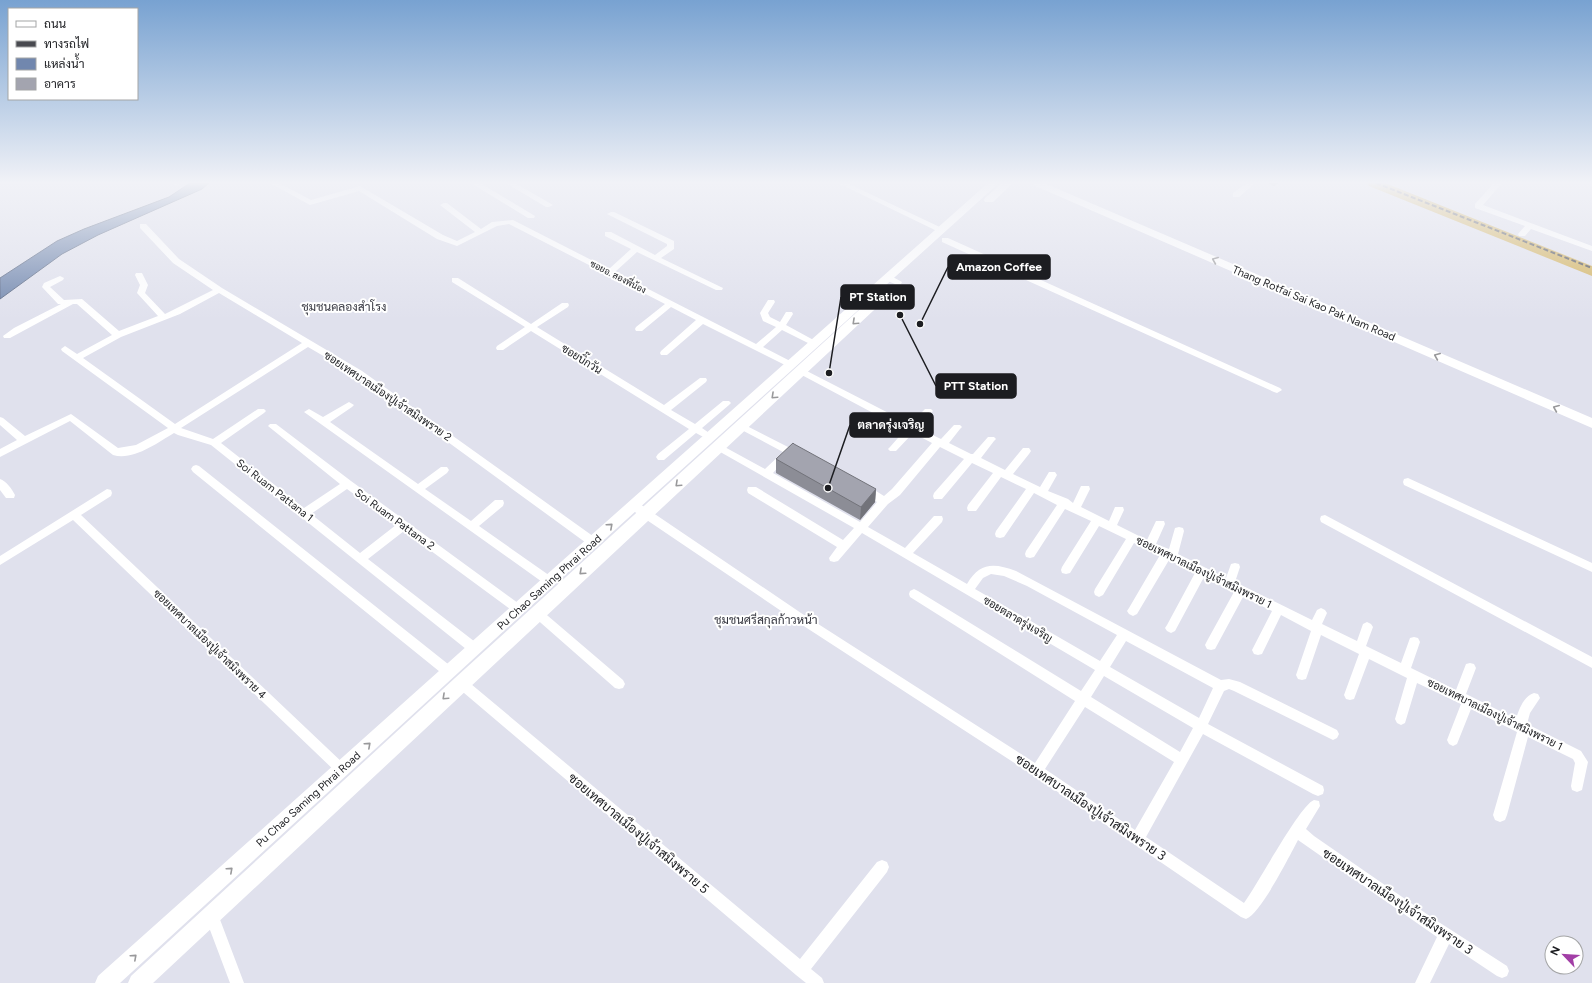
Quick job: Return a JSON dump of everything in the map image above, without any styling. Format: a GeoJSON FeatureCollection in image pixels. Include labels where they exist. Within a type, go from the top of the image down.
{"type":"FeatureCollection","features":[{"type":"Feature","properties":{"kind":"highway"},"geometry":{"type":"LineString","coordinates":[[1508,229],[1523,234],[1592,271]]}},
{"type":"Feature","properties":{"kind":"highway"},"geometry":{"type":"LineString","coordinates":[[1510,229],[1592,262]]}},
{"type":"Feature","properties":{"kind":"main road","name":"Pu Chao Saming Phrai Road"},"geometry":{"type":"LineString","coordinates":[[944,235],[950,229]]}},
{"type":"Feature","properties":{"kind":"main road","name":"Pu Chao Saming Phrai Road"},"geometry":{"type":"LineString","coordinates":[[138,983],[331,804],[455,678],[468,666],[537,613],[640,510],[893,280],[952,229]]}},
{"type":"Feature","properties":{"kind":"main road","name":"Thang Rotfai Sai Kao Pak Nam Road"},"geometry":{"type":"LineString","coordinates":[[1142,229],[1592,423]]}},
{"type":"Feature","properties":{"kind":"main road","name":"Pu Chao Saming Phrai Road"},"geometry":{"type":"LineString","coordinates":[[714,442],[742,426],[796,368],[815,343],[893,280]]}},
{"type":"Feature","properties":{"kind":"main road","name":"Pu Chao Saming Phrai Road"},"geometry":{"type":"LineString","coordinates":[[468,666],[475,649],[518,609],[593,542],[640,510]]}},
{"type":"Feature","properties":{"kind":"main road","name":"Pu Chao Saming Phrai Road"},"geometry":{"type":"LineString","coordinates":[[105,983],[341,769],[455,678]]}},
{"type":"Feature","properties":{"kind":"main road"},"geometry":{"type":"LineString","coordinates":[[318,791],[331,804]]}},
{"type":"Feature","properties":{"kind":"street","name":"ซอยเทศบาลเมืองปู่เจ้าสมิงพราย 2"},"geometry":{"type":"LineString","coordinates":[[146,229],[176,261],[219,290],[359,373],[593,542]]}},
{"type":"Feature","properties":{"kind":"street","name":"ซอยอ. สองพี่น้อง"},"geometry":{"type":"LineString","coordinates":[[427,229],[440,237],[457,244],[484,229]]}},
{"type":"Feature","properties":{"kind":"street","name":"ซอยอ. สองพี่น้อง"},"geometry":{"type":"LineString","coordinates":[[523,229],[796,368]]}},
{"type":"Feature","properties":{"kind":"street"},"geometry":{"type":"LineString","coordinates":[[642,229],[671,243],[671,247],[655,258]]}},
{"type":"Feature","properties":{"kind":"street"},"geometry":{"type":"LineString","coordinates":[[932,229],[1277,390]]}},
{"type":"Feature","properties":{"kind":"street"},"geometry":{"type":"LineString","coordinates":[[1515,229],[1523,234],[1592,249]]}},
{"type":"Feature","properties":{"kind":"street"},"geometry":{"type":"LineString","coordinates":[[608,234],[636,249],[719,288]]}},
{"type":"Feature","properties":{"kind":"street"},"geometry":{"type":"LineString","coordinates":[[609,273],[636,249]]}},
{"type":"Feature","properties":{"kind":"street"},"geometry":{"type":"LineString","coordinates":[[139,275],[144,286],[141,293],[164,317]]}},
{"type":"Feature","properties":{"kind":"street"},"geometry":{"type":"LineString","coordinates":[[60,278],[46,287],[61,302],[79,301],[118,335]]}},
{"type":"Feature","properties":{"kind":"street","name":"ซอยบิ๊กวัน"},"geometry":{"type":"LineString","coordinates":[[455,280],[694,428],[714,442]]}},
{"type":"Feature","properties":{"kind":"street"},"geometry":{"type":"LineString","coordinates":[[76,358],[118,335],[177,312],[219,290]]}},
{"type":"Feature","properties":{"kind":"street"},"geometry":{"type":"LineString","coordinates":[[8,336],[70,302]]}},
{"type":"Feature","properties":{"kind":"street"},"geometry":{"type":"LineString","coordinates":[[771,302],[764,313],[764,317],[780,327],[815,343]]}},
{"type":"Feature","properties":{"kind":"street"},"geometry":{"type":"LineString","coordinates":[[639,330],[670,304]]}},
{"type":"Feature","properties":{"kind":"street"},"geometry":{"type":"LineString","coordinates":[[500,348],[566,305]]}},
{"type":"Feature","properties":{"kind":"street"},"geometry":{"type":"LineString","coordinates":[[756,348],[780,327],[789,314]]}},
{"type":"Feature","properties":{"kind":"street"},"geometry":{"type":"LineString","coordinates":[[664,353],[702,320]]}},
{"type":"Feature","properties":{"kind":"street"},"geometry":{"type":"LineString","coordinates":[[0,454],[71,417],[116,452],[122,453],[131,450],[153,441],[175,428],[309,342]]}},
{"type":"Feature","properties":{"kind":"street","name":"Soi Ruam Pattana 1"},"geometry":{"type":"LineString","coordinates":[[65,349],[175,428],[188,436],[214,442],[475,649]]}},
{"type":"Feature","properties":{"kind":"street","name":"ซอยเทศบาลเมืองปู่เจ้าสมิงพราย 1"},"geometry":{"type":"LineString","coordinates":[[796,368],[912,429],[1064,502],[1580,757],[1582,762],[1577,786]]}},
{"type":"Feature","properties":{"kind":"street"},"geometry":{"type":"LineString","coordinates":[[664,410],[703,380]]}},
{"type":"Feature","properties":{"kind":"street"},"geometry":{"type":"LineString","coordinates":[[661,457],[694,428],[726,403]]}},
{"type":"Feature","properties":{"kind":"street"},"geometry":{"type":"LineString","coordinates":[[324,421],[349,405]]}},
{"type":"Feature","properties":{"kind":"street"},"geometry":{"type":"LineString","coordinates":[[214,442],[261,410]]}},
{"type":"Feature","properties":{"kind":"street"},"geometry":{"type":"LineString","coordinates":[[893,449],[928,411]]}},
{"type":"Feature","properties":{"kind":"street"},"geometry":{"type":"LineString","coordinates":[[309,412],[324,421],[549,581]]}},
{"type":"Feature","properties":{"kind":"street"},"geometry":{"type":"LineString","coordinates":[[0,420],[24,441]]}},
{"type":"Feature","properties":{"kind":"street","name":"Soi Ruam Pattana 2"},"geometry":{"type":"LineString","coordinates":[[273,426],[347,484],[518,609]]}},
{"type":"Feature","properties":{"kind":"street"},"geometry":{"type":"LineString","coordinates":[[742,426],[789,451],[794,451],[805,457]]}},
{"type":"Feature","properties":{"kind":"street"},"geometry":{"type":"LineString","coordinates":[[834,558],[884,500],[896,492],[957,427]]}},
{"type":"Feature","properties":{"kind":"street"},"geometry":{"type":"LineString","coordinates":[[938,496],[991,439]]}},
{"type":"Feature","properties":{"kind":"street","name":"ซอยตลาดรุ่งเจริญ"},"geometry":{"type":"LineString","coordinates":[[714,442],[766,474],[969,590],[1103,670],[1318,790]]}},
{"type":"Feature","properties":{"kind":"street"},"geometry":{"type":"LineString","coordinates":[[766,474],[789,451]]}},
{"type":"Feature","properties":{"kind":"street"},"geometry":{"type":"LineString","coordinates":[[972,508],[1026,451]]}},
{"type":"Feature","properties":{"kind":"street","name":"ซอยเทศบาลเมืองปู่เจ้าสมิงพราย 5"},"geometry":{"type":"LineString","coordinates":[[196,469],[455,678],[817,983]]}},
{"type":"Feature","properties":{"kind":"street"},"geometry":{"type":"LineString","coordinates":[[418,489],[444,470]]}},
{"type":"Feature","properties":{"kind":"street"},"geometry":{"type":"LineString","coordinates":[[1000,534],[1037,489],[1052,475]]}},
{"type":"Feature","properties":{"kind":"street"},"geometry":{"type":"LineString","coordinates":[[1408,482],[1592,568]]}},
{"type":"Feature","properties":{"kind":"street"},"geometry":{"type":"LineString","coordinates":[[0,483],[10,495]]}},
{"type":"Feature","properties":{"kind":"street"},"geometry":{"type":"LineString","coordinates":[[304,513],[347,484]]}},
{"type":"Feature","properties":{"kind":"street"},"geometry":{"type":"LineString","coordinates":[[858,486],[884,500]]}},
{"type":"Feature","properties":{"kind":"street"},"geometry":{"type":"LineString","coordinates":[[1075,508],[1085,489]]}},
{"type":"Feature","properties":{"kind":"street"},"geometry":{"type":"LineString","coordinates":[[752,490],[831,537],[843,546]]}},
{"type":"Feature","properties":{"kind":"street"},"geometry":{"type":"LineString","coordinates":[[0,561],[76,516],[107,493]]}},
{"type":"Feature","properties":{"kind":"street"},"geometry":{"type":"LineString","coordinates":[[1030,554],[1064,502]]}},
{"type":"Feature","properties":{"kind":"street"},"geometry":{"type":"LineString","coordinates":[[471,527],[499,503]]}},
{"type":"Feature","properties":{"kind":"street","name":"ซอยเทศบาลเมืองปู่เจ้าสมิงพราย 3"},"geometry":{"type":"LineString","coordinates":[[640,510],[797,616],[1037,771],[1246,912],[1260,893],[1297,830],[1309,841],[1429,924],[1502,971]]}},
{"type":"Feature","properties":{"kind":"street"},"geometry":{"type":"LineString","coordinates":[[1111,526],[1119,510]]}},
{"type":"Feature","properties":{"kind":"street","name":"ซอยเทศบาลเมืองปู่เจ้าสมิงพราย 4"},"geometry":{"type":"LineString","coordinates":[[76,516],[341,769]]}},
{"type":"Feature","properties":{"kind":"street"},"geometry":{"type":"LineString","coordinates":[[906,554],[938,519]]}},
{"type":"Feature","properties":{"kind":"street"},"geometry":{"type":"LineString","coordinates":[[1325,519],[1592,663]]}},
{"type":"Feature","properties":{"kind":"street"},"geometry":{"type":"LineString","coordinates":[[1066,570],[1098,520]]}},
{"type":"Feature","properties":{"kind":"street"},"geometry":{"type":"LineString","coordinates":[[1150,545],[1160,524]]}},
{"type":"Feature","properties":{"kind":"street"},"geometry":{"type":"LineString","coordinates":[[361,558],[404,525]]}},
{"type":"Feature","properties":{"kind":"street"},"geometry":{"type":"LineString","coordinates":[[1133,610],[1169,555],[1179,531]]}},
{"type":"Feature","properties":{"kind":"street"},"geometry":{"type":"LineString","coordinates":[[1099,592],[1133,536]]}},
{"type":"Feature","properties":{"kind":"street"},"geometry":{"type":"LineString","coordinates":[[1229,584],[1235,567]]}},
{"type":"Feature","properties":{"kind":"street"},"geometry":{"type":"LineString","coordinates":[[969,590],[979,575],[990,569],[1002,570],[1031,584],[1220,686],[1229,684],[1236,686],[1333,734]]}},
{"type":"Feature","properties":{"kind":"street"},"geometry":{"type":"LineString","coordinates":[[1171,628],[1202,571]]}},
{"type":"Feature","properties":{"kind":"street"},"geometry":{"type":"LineString","coordinates":[[1211,645],[1241,590]]}},
{"type":"Feature","properties":{"kind":"street"},"geometry":{"type":"LineString","coordinates":[[914,594],[1181,760]]}},
{"type":"Feature","properties":{"kind":"street"},"geometry":{"type":"LineString","coordinates":[[1258,650],[1278,609]]}},
{"type":"Feature","properties":{"kind":"street"},"geometry":{"type":"LineString","coordinates":[[537,613],[619,684]]}},
{"type":"Feature","properties":{"kind":"street"},"geometry":{"type":"LineString","coordinates":[[1302,675],[1321,613]]}},
{"type":"Feature","properties":{"kind":"street"},"geometry":{"type":"LineString","coordinates":[[1350,695],[1363,650],[1367,627]]}},
{"type":"Feature","properties":{"kind":"street"},"geometry":{"type":"LineString","coordinates":[[1037,771],[1103,670],[1124,634]]}},
{"type":"Feature","properties":{"kind":"street"},"geometry":{"type":"LineString","coordinates":[[1401,719],[1414,642]]}},
{"type":"Feature","properties":{"kind":"street"},"geometry":{"type":"LineString","coordinates":[[1453,740],[1470,668]]}},
{"type":"Feature","properties":{"kind":"street"},"geometry":{"type":"LineString","coordinates":[[1138,838],[1201,726],[1220,686]]}},
{"type":"Feature","properties":{"kind":"street"},"geometry":{"type":"LineString","coordinates":[[1500,815],[1522,728],[1525,710],[1534,698]]}},
{"type":"Feature","properties":{"kind":"street"},"geometry":{"type":"LineString","coordinates":[[1297,830],[1314,806]]}},
{"type":"Feature","properties":{"kind":"street"},"geometry":{"type":"LineString","coordinates":[[801,970],[882,867]]}},
{"type":"Feature","properties":{"kind":"street"},"geometry":{"type":"LineString","coordinates":[[211,914],[237,983]]}},
{"type":"Feature","properties":{"kind":"street"},"geometry":{"type":"LineString","coordinates":[[1422,983],[1446,934]]}},
{"type":"Feature","properties":{"kind":"water"},"geometry":{"type":"Polygon","coordinates":[[[84,229],[112,229],[62,254],[0,299],[0,278],[57,241],[84,229]]]}},
{"type":"Feature","properties":{"kind":"building"},"geometry":{"type":"Polygon","coordinates":[[[793,443],[876,489],[861,507],[776,459],[793,443]]]}},
{"type":"Feature","properties":{"kind":"railway"},"geometry":{"type":"LineString","coordinates":[[1493,229],[1592,268]]}},
{"type":"Feature","properties":{"kind":"place","name":"PTT Station"},"geometry":{"type":"Point","coordinates":[900,315]}},
{"type":"Feature","properties":{"kind":"place","name":"Amazon Coffee"},"geometry":{"type":"Point","coordinates":[920,324]}},
{"type":"Feature","properties":{"kind":"place","name":"PT Station"},"geometry":{"type":"Point","coordinates":[829,373]}},
{"type":"Feature","properties":{"kind":"place","name":"ตลาดรุ่งเจริญ"},"geometry":{"type":"Point","coordinates":[828,488]}},
{"type":"Feature","properties":{"kind":"district","name":"ชุมชนคลองสำโรง"},"geometry":{"type":"Point","coordinates":[344,307]}},
{"type":"Feature","properties":{"kind":"district","name":"ชุมชนศรีสกุลก้าวหน้า"},"geometry":{"type":"Point","coordinates":[766,620]}}]}
